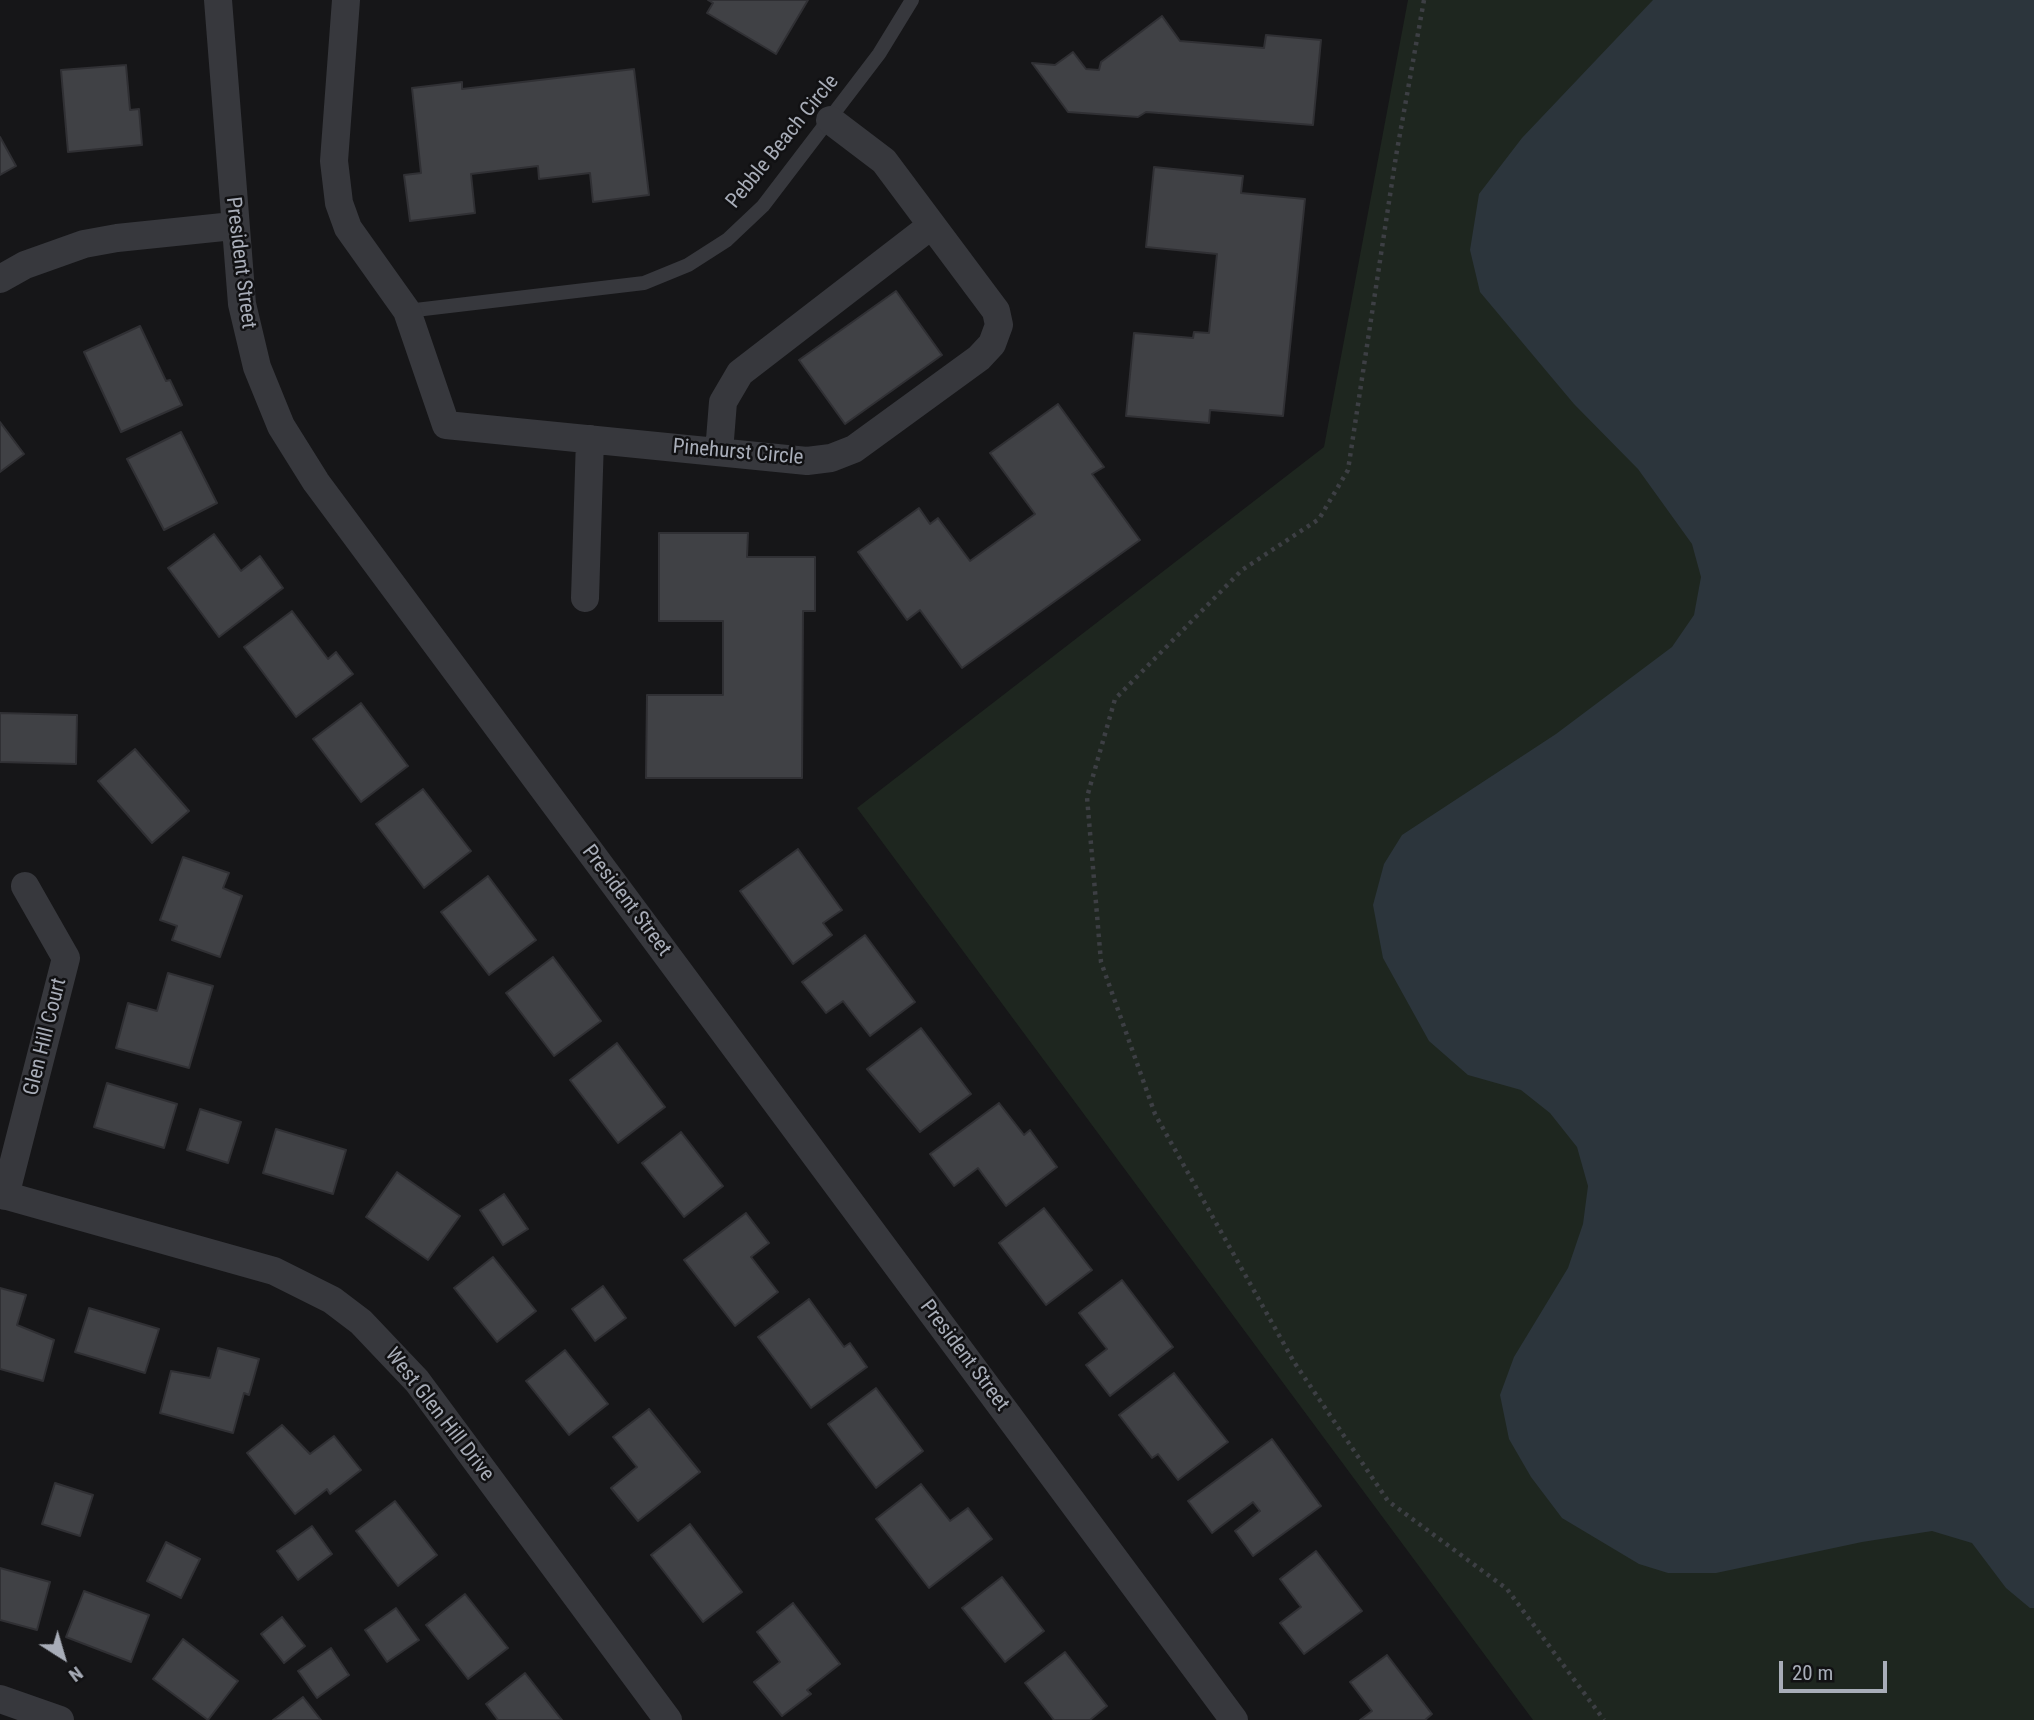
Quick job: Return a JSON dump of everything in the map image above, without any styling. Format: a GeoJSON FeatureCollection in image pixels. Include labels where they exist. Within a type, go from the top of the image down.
{"type":"FeatureCollection","features":[{"type":"Feature","properties":{"kind":"street","name":"President Street"},"geometry":{"type":"LineString","coordinates":[[218,0],[233,226],[242,304],[257,367],[281,426],[316,482],[1234,1720]]}},
{"type":"Feature","properties":{"kind":"street"},"geometry":{"type":"LineString","coordinates":[[346,0],[334,161],[339,203],[348,228],[407,312]]}},
{"type":"Feature","properties":{"kind":"street","name":"Pinehurst Circle"},"geometry":{"type":"LineString","coordinates":[[407,312],[446,425],[807,461],[831,458],[854,449],[979,358],[992,344],[999,325],[996,311],[884,161],[830,120]]}},
{"type":"Feature","properties":{"kind":"street"},"geometry":{"type":"LineString","coordinates":[[719,452],[723,402],[740,373],[932,225]]}},
{"type":"Feature","properties":{"kind":"street"},"geometry":{"type":"LineString","coordinates":[[0,279],[25,265],[84,244],[117,237],[233,226]]}},
{"type":"Feature","properties":{"kind":"street"},"geometry":{"type":"LineString","coordinates":[[585,598],[590,439]]}},
{"type":"Feature","properties":{"kind":"street","name":"Glen Hill Court"},"geometry":{"type":"LineString","coordinates":[[3,1195],[66,958],[25,886]]}},
{"type":"Feature","properties":{"kind":"street","name":"West Glen Hill Drive"},"geometry":{"type":"LineString","coordinates":[[3,1195],[274,1271],[332,1300],[361,1322],[417,1381],[668,1720]]}},
{"type":"Feature","properties":{"kind":"street"},"geometry":{"type":"LineString","coordinates":[[0,1699],[60,1720]]}},
{"type":"Feature","properties":{"kind":"lane","name":"Pebble Beach Circle"},"geometry":{"type":"LineString","coordinates":[[407,312],[644,283],[688,265],[727,240],[763,206],[879,54],[912,0]]}},
{"type":"Feature","properties":{"kind":"path"},"geometry":{"type":"LineString","coordinates":[[1424,0],[1396,156],[1348,470],[1319,519],[1242,570],[1115,699],[1087,797],[1101,962],[1155,1114],[1294,1362],[1388,1501],[1507,1588],[1604,1720]]}},
{"type":"Feature","properties":{"kind":"shaded area"},"geometry":{"type":"Polygon","coordinates":[[[1408,0],[2034,0],[2034,1720],[1533,1720],[857,808],[1324,447],[1408,0]]]}},
{"type":"Feature","properties":{"kind":"shaded area"},"geometry":{"type":"Polygon","coordinates":[[[1653,0],[2034,0],[2034,1608],[2030,1608],[2006,1588],[1972,1543],[1932,1531],[1862,1542],[1716,1573],[1668,1573],[1639,1564],[1562,1518],[1531,1477],[1509,1439],[1500,1395],[1514,1357],[1568,1268],[1583,1224],[1588,1186],[1577,1147],[1550,1113],[1521,1090],[1468,1075],[1429,1041],[1383,958],[1373,905],[1384,864],[1402,835],[1556,734],[1672,647],[1694,615],[1701,577],[1692,544],[1638,469],[1574,404],[1480,292],[1470,250],[1479,194],[1522,138],[1653,0]]]}},
{"type":"Feature","properties":{"kind":"building"},"geometry":{"type":"Polygon","coordinates":[[[708,0],[808,0],[776,54],[707,13],[713,3],[708,0]]]}},
{"type":"Feature","properties":{"kind":"building"},"geometry":{"type":"Polygon","coordinates":[[[1162,16],[1180,41],[1264,48],[1266,35],[1321,40],[1313,125],[1146,112],[1138,117],[1068,112],[1032,63],[1055,65],[1073,52],[1086,69],[1099,70],[1101,62],[1162,16]]]}},
{"type":"Feature","properties":{"kind":"building"},"geometry":{"type":"Polygon","coordinates":[[[126,65],[130,110],[139,109],[142,145],[68,152],[61,70],[126,65]]]}},
{"type":"Feature","properties":{"kind":"building"},"geometry":{"type":"Polygon","coordinates":[[[634,69],[649,195],[593,202],[590,173],[539,179],[538,166],[471,174],[475,213],[410,221],[404,175],[421,173],[412,88],[462,82],[462,89],[634,69]]]}},
{"type":"Feature","properties":{"kind":"building"},"geometry":{"type":"Polygon","coordinates":[[[0,137],[16,166],[0,175],[0,137]]]}},
{"type":"Feature","properties":{"kind":"building"},"geometry":{"type":"Polygon","coordinates":[[[1154,167],[1243,176],[1241,193],[1305,199],[1283,416],[1210,410],[1209,423],[1126,416],[1134,333],[1193,338],[1194,332],[1209,333],[1217,254],[1146,247],[1154,167]]]}},
{"type":"Feature","properties":{"kind":"building"},"geometry":{"type":"Polygon","coordinates":[[[896,291],[942,355],[845,424],[799,360],[896,291]]]}},
{"type":"Feature","properties":{"kind":"building"},"geometry":{"type":"Polygon","coordinates":[[[140,326],[166,381],[170,380],[182,405],[121,432],[84,352],[140,326]]]}},
{"type":"Feature","properties":{"kind":"building"},"geometry":{"type":"Polygon","coordinates":[[[1058,404],[1104,467],[1092,474],[1140,540],[962,668],[920,610],[907,620],[858,552],[919,508],[930,524],[938,518],[970,561],[1035,514],[990,453],[1058,404]]]}},
{"type":"Feature","properties":{"kind":"building"},"geometry":{"type":"Polygon","coordinates":[[[0,422],[24,454],[0,472],[0,422]]]}},
{"type":"Feature","properties":{"kind":"building"},"geometry":{"type":"Polygon","coordinates":[[[181,432],[217,503],[164,530],[127,459],[181,432]]]}},
{"type":"Feature","properties":{"kind":"building"},"geometry":{"type":"Polygon","coordinates":[[[659,533],[748,533],[747,557],[815,557],[815,611],[803,611],[802,778],[646,778],[647,695],[723,695],[723,621],[659,621],[659,533]]]}},
{"type":"Feature","properties":{"kind":"building"},"geometry":{"type":"Polygon","coordinates":[[[214,534],[241,571],[260,556],[283,588],[219,637],[168,568],[214,534]]]}},
{"type":"Feature","properties":{"kind":"building"},"geometry":{"type":"Polygon","coordinates":[[[292,611],[328,659],[336,652],[353,674],[296,717],[244,647],[292,611]]]}},
{"type":"Feature","properties":{"kind":"building"},"geometry":{"type":"Polygon","coordinates":[[[361,703],[408,766],[361,802],[313,739],[361,703]]]}},
{"type":"Feature","properties":{"kind":"building"},"geometry":{"type":"Polygon","coordinates":[[[0,713],[77,715],[76,764],[0,762],[0,713]]]}},
{"type":"Feature","properties":{"kind":"building"},"geometry":{"type":"Polygon","coordinates":[[[135,749],[189,811],[152,843],[98,781],[135,749]]]}},
{"type":"Feature","properties":{"kind":"building"},"geometry":{"type":"Polygon","coordinates":[[[423,789],[471,851],[424,888],[376,824],[423,789]]]}},
{"type":"Feature","properties":{"kind":"building"},"geometry":{"type":"Polygon","coordinates":[[[798,849],[842,910],[823,923],[832,935],[793,964],[740,891],[798,849]]]}},
{"type":"Feature","properties":{"kind":"building"},"geometry":{"type":"Polygon","coordinates":[[[183,857],[229,873],[223,888],[242,896],[220,957],[172,940],[177,926],[160,920],[183,857]]]}},
{"type":"Feature","properties":{"kind":"building"},"geometry":{"type":"Polygon","coordinates":[[[488,876],[536,940],[489,975],[441,912],[488,876]]]}},
{"type":"Feature","properties":{"kind":"building"},"geometry":{"type":"Polygon","coordinates":[[[865,935],[915,1002],[870,1036],[843,1001],[826,1013],[802,982],[865,935]]]}},
{"type":"Feature","properties":{"kind":"building"},"geometry":{"type":"Polygon","coordinates":[[[553,957],[601,1021],[554,1056],[506,993],[553,957]]]}},
{"type":"Feature","properties":{"kind":"building"},"geometry":{"type":"Polygon","coordinates":[[[168,973],[213,986],[189,1068],[116,1048],[128,1003],[157,1011],[168,973]]]}},
{"type":"Feature","properties":{"kind":"building"},"geometry":{"type":"Polygon","coordinates":[[[921,1028],[971,1094],[920,1132],[867,1069],[921,1028]]]}},
{"type":"Feature","properties":{"kind":"building"},"geometry":{"type":"Polygon","coordinates":[[[617,1043],[665,1107],[618,1143],[570,1080],[617,1043]]]}},
{"type":"Feature","properties":{"kind":"building"},"geometry":{"type":"Polygon","coordinates":[[[107,1083],[177,1104],[164,1148],[94,1127],[107,1083]]]}},
{"type":"Feature","properties":{"kind":"building"},"geometry":{"type":"Polygon","coordinates":[[[999,1103],[1024,1135],[1030,1130],[1057,1167],[1006,1206],[978,1168],[954,1186],[930,1154],[999,1103]]]}},
{"type":"Feature","properties":{"kind":"building"},"geometry":{"type":"Polygon","coordinates":[[[200,1109],[241,1122],[228,1163],[187,1150],[200,1109]]]}},
{"type":"Feature","properties":{"kind":"building"},"geometry":{"type":"Polygon","coordinates":[[[276,1129],[346,1150],[333,1194],[263,1173],[276,1129]]]}},
{"type":"Feature","properties":{"kind":"building"},"geometry":{"type":"Polygon","coordinates":[[[681,1132],[723,1186],[684,1217],[642,1163],[681,1132]]]}},
{"type":"Feature","properties":{"kind":"building"},"geometry":{"type":"Polygon","coordinates":[[[397,1172],[460,1216],[428,1260],[366,1217],[397,1172]]]}},
{"type":"Feature","properties":{"kind":"building"},"geometry":{"type":"Polygon","coordinates":[[[504,1194],[528,1229],[503,1245],[480,1210],[504,1194]]]}},
{"type":"Feature","properties":{"kind":"building"},"geometry":{"type":"Polygon","coordinates":[[[1044,1208],[1092,1270],[1046,1305],[999,1243],[1044,1208]]]}},
{"type":"Feature","properties":{"kind":"building"},"geometry":{"type":"Polygon","coordinates":[[[746,1213],[769,1243],[751,1257],[778,1292],[735,1326],[684,1260],[746,1213]]]}},
{"type":"Feature","properties":{"kind":"building"},"geometry":{"type":"Polygon","coordinates":[[[493,1257],[536,1311],[497,1342],[454,1288],[493,1257]]]}},
{"type":"Feature","properties":{"kind":"building"},"geometry":{"type":"Polygon","coordinates":[[[1122,1280],[1173,1347],[1110,1396],[1086,1365],[1107,1349],[1079,1313],[1122,1280]]]}},
{"type":"Feature","properties":{"kind":"building"},"geometry":{"type":"Polygon","coordinates":[[[603,1286],[626,1318],[595,1341],[572,1309],[603,1286]]]}},
{"type":"Feature","properties":{"kind":"building"},"geometry":{"type":"Polygon","coordinates":[[[0,1288],[26,1295],[17,1325],[54,1340],[43,1381],[0,1369],[0,1288]]]}},
{"type":"Feature","properties":{"kind":"building"},"geometry":{"type":"Polygon","coordinates":[[[809,1299],[844,1347],[850,1343],[867,1367],[811,1408],[758,1337],[809,1299]]]}},
{"type":"Feature","properties":{"kind":"building"},"geometry":{"type":"Polygon","coordinates":[[[89,1308],[159,1329],[145,1373],[75,1352],[89,1308]]]}},
{"type":"Feature","properties":{"kind":"building"},"geometry":{"type":"Polygon","coordinates":[[[218,1348],[259,1359],[249,1395],[244,1393],[233,1433],[160,1413],[171,1371],[210,1378],[218,1348]]]}},
{"type":"Feature","properties":{"kind":"building"},"geometry":{"type":"Polygon","coordinates":[[[565,1350],[608,1404],[569,1435],[526,1381],[565,1350]]]}},
{"type":"Feature","properties":{"kind":"building"},"geometry":{"type":"Polygon","coordinates":[[[1174,1373],[1228,1442],[1178,1480],[1158,1454],[1152,1458],[1119,1415],[1174,1373]]]}},
{"type":"Feature","properties":{"kind":"building"},"geometry":{"type":"Polygon","coordinates":[[[876,1388],[923,1451],[876,1488],[828,1424],[876,1388]]]}},
{"type":"Feature","properties":{"kind":"building"},"geometry":{"type":"Polygon","coordinates":[[[649,1409],[700,1472],[638,1521],[611,1488],[637,1467],[613,1437],[649,1409]]]}},
{"type":"Feature","properties":{"kind":"building"},"geometry":{"type":"Polygon","coordinates":[[[282,1425],[310,1454],[334,1436],[361,1470],[330,1494],[327,1489],[295,1514],[247,1453],[282,1425]]]}},
{"type":"Feature","properties":{"kind":"building"},"geometry":{"type":"Polygon","coordinates":[[[1272,1439],[1321,1506],[1253,1556],[1235,1531],[1260,1511],[1253,1502],[1212,1533],[1188,1501],[1272,1439]]]}},
{"type":"Feature","properties":{"kind":"building"},"geometry":{"type":"Polygon","coordinates":[[[55,1483],[93,1495],[80,1536],[42,1524],[55,1483]]]}},
{"type":"Feature","properties":{"kind":"building"},"geometry":{"type":"Polygon","coordinates":[[[921,1484],[950,1521],[968,1508],[992,1539],[929,1588],[876,1519],[921,1484]]]}},
{"type":"Feature","properties":{"kind":"building"},"geometry":{"type":"Polygon","coordinates":[[[395,1501],[437,1555],[398,1586],[356,1531],[395,1501]]]}},
{"type":"Feature","properties":{"kind":"building"},"geometry":{"type":"Polygon","coordinates":[[[690,1524],[742,1592],[703,1622],[651,1555],[690,1524]]]}},
{"type":"Feature","properties":{"kind":"building"},"geometry":{"type":"Polygon","coordinates":[[[312,1526],[332,1554],[298,1580],[277,1551],[312,1526]]]}},
{"type":"Feature","properties":{"kind":"building"},"geometry":{"type":"Polygon","coordinates":[[[166,1542],[200,1559],[181,1598],[147,1581],[166,1542]]]}},
{"type":"Feature","properties":{"kind":"building"},"geometry":{"type":"Polygon","coordinates":[[[1316,1551],[1362,1611],[1304,1654],[1280,1623],[1301,1607],[1280,1579],[1316,1551]]]}},
{"type":"Feature","properties":{"kind":"building"},"geometry":{"type":"Polygon","coordinates":[[[0,1568],[50,1582],[37,1630],[0,1620],[0,1568]]]}},
{"type":"Feature","properties":{"kind":"building"},"geometry":{"type":"Polygon","coordinates":[[[1002,1577],[1044,1631],[1005,1662],[962,1608],[1002,1577]]]}},
{"type":"Feature","properties":{"kind":"building"},"geometry":{"type":"Polygon","coordinates":[[[84,1591],[149,1615],[131,1662],[66,1637],[84,1591]]]}},
{"type":"Feature","properties":{"kind":"building"},"geometry":{"type":"Polygon","coordinates":[[[465,1594],[508,1648],[468,1679],[426,1625],[465,1594]]]}},
{"type":"Feature","properties":{"kind":"building"},"geometry":{"type":"Polygon","coordinates":[[[793,1603],[840,1664],[807,1690],[811,1694],[782,1716],[754,1682],[780,1662],[757,1632],[793,1603]]]}},
{"type":"Feature","properties":{"kind":"building"},"geometry":{"type":"Polygon","coordinates":[[[396,1608],[419,1640],[387,1662],[365,1630],[396,1608]]]}},
{"type":"Feature","properties":{"kind":"building"},"geometry":{"type":"Polygon","coordinates":[[[282,1617],[305,1646],[284,1663],[261,1634],[282,1617]]]}},
{"type":"Feature","properties":{"kind":"building"},"geometry":{"type":"Polygon","coordinates":[[[183,1639],[238,1681],[208,1720],[153,1679],[183,1639]]]}},
{"type":"Feature","properties":{"kind":"building"},"geometry":{"type":"Polygon","coordinates":[[[331,1648],[349,1675],[317,1698],[298,1671],[331,1648]]]}},
{"type":"Feature","properties":{"kind":"building"},"geometry":{"type":"Polygon","coordinates":[[[1065,1652],[1107,1706],[1090,1720],[1054,1720],[1025,1683],[1065,1652]]]}},
{"type":"Feature","properties":{"kind":"building"},"geometry":{"type":"Polygon","coordinates":[[[1387,1655],[1432,1714],[1425,1720],[1360,1720],[1372,1711],[1350,1682],[1387,1655]]]}},
{"type":"Feature","properties":{"kind":"building"},"geometry":{"type":"Polygon","coordinates":[[[525,1673],[562,1720],[498,1720],[486,1704],[525,1673]]]}},
{"type":"Feature","properties":{"kind":"building"},"geometry":{"type":"Polygon","coordinates":[[[303,1697],[321,1720],[273,1720],[303,1697]]]}}]}
